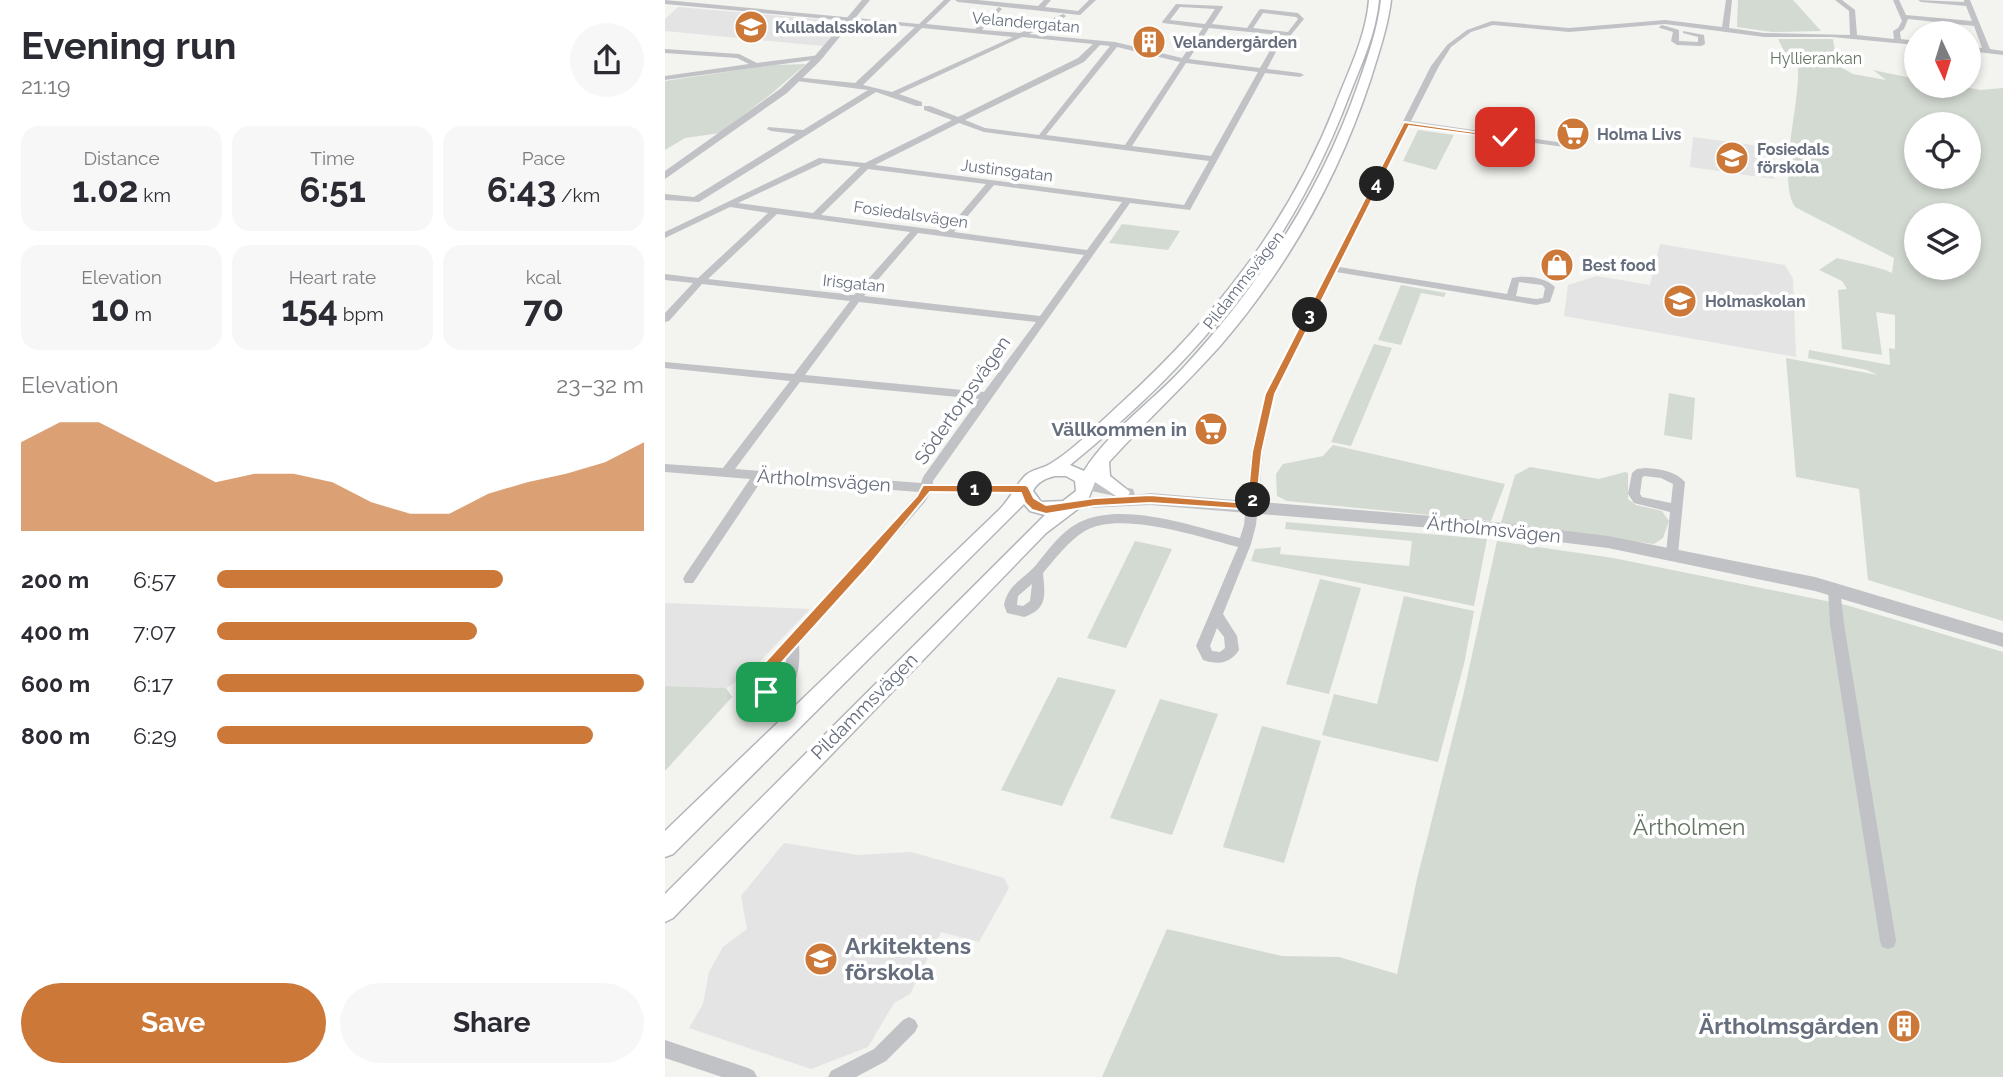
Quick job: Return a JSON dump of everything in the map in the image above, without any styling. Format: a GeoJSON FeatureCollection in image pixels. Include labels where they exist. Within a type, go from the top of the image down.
{"type":"FeatureCollection","features":[{"type":"Feature","properties":{"kind":"main road","name":"Pildammsvägen"},"geometry":{"type":"LineString","coordinates":[[1052,471],[1151,385],[1207,328],[1272,246],[1321,155],[1371,18],[1374,0]]}},
{"type":"Feature","properties":{"kind":"main road","name":"Pildammsvägen"},"geometry":{"type":"LineString","coordinates":[[1087,484],[1101,462],[1225,332],[1305,219],[1337,157],[1354,115],[1386,0]]}},
{"type":"Feature","properties":{"kind":"main road"},"geometry":{"type":"LineString","coordinates":[[1101,462],[1102,479],[1122,492]]}},
{"type":"Feature","properties":{"kind":"main road","name":"Ärtholmsvägen"},"geometry":{"type":"LineString","coordinates":[[1052,471],[1070,471],[1087,484]]}},
{"type":"Feature","properties":{"kind":"main road"},"geometry":{"type":"LineString","coordinates":[[1024,491],[1032,479],[1052,471]]}},
{"type":"Feature","properties":{"kind":"main road"},"geometry":{"type":"LineString","coordinates":[[1070,506],[1083,496],[1087,484]]}},
{"type":"Feature","properties":{"kind":"main road","name":"Pildammsvägen"},"geometry":{"type":"LineString","coordinates":[[665,846],[981,538],[1024,491]]}},
{"type":"Feature","properties":{"kind":"main road","name":"Ärtholmsvägen"},"geometry":{"type":"LineString","coordinates":[[1024,491],[1029,500],[1040,508],[1070,506]]}},
{"type":"Feature","properties":{"kind":"main road","name":"Pildammsvägen"},"geometry":{"type":"LineString","coordinates":[[665,910],[1040,528],[1070,506]]}},
{"type":"Feature","properties":{"kind":"street"},"geometry":{"type":"LineString","coordinates":[[723,7],[732,0]]}},
{"type":"Feature","properties":{"kind":"street"},"geometry":{"type":"LineString","coordinates":[[665,176],[741,125],[797,79],[820,57],[866,0]]}},
{"type":"Feature","properties":{"kind":"street"},"geometry":{"type":"LineString","coordinates":[[858,85],[948,0]]}},
{"type":"Feature","properties":{"kind":"street"},"geometry":{"type":"LineString","coordinates":[[959,0],[1080,13],[1093,0]]}},
{"type":"Feature","properties":{"kind":"street"},"geometry":{"type":"LineString","coordinates":[[1039,8],[1048,0]]}},
{"type":"Feature","properties":{"kind":"street"},"geometry":{"type":"LineString","coordinates":[[1725,30],[1729,0]]}},
{"type":"Feature","properties":{"kind":"street"},"geometry":{"type":"LineString","coordinates":[[1838,0],[1852,10],[1854,36]]}},
{"type":"Feature","properties":{"kind":"street"},"geometry":{"type":"LineString","coordinates":[[1896,0],[1906,21],[1901,29],[1896,31],[1898,41]]}},
{"type":"Feature","properties":{"kind":"street"},"geometry":{"type":"LineString","coordinates":[[1921,0],[1968,2],[1976,21]]}},
{"type":"Feature","properties":{"kind":"street","name":"Velandergatan"},"geometry":{"type":"LineString","coordinates":[[665,2],[1115,44],[1185,61],[1300,75]]}},
{"type":"Feature","properties":{"kind":"street"},"geometry":{"type":"LineString","coordinates":[[977,31],[1001,4]]}},
{"type":"Feature","properties":{"kind":"street"},"geometry":{"type":"LineString","coordinates":[[1127,148],[1185,61],[1207,26],[1220,7],[1181,4],[1165,22],[1207,26],[1248,30],[1290,34],[1301,16],[1261,11],[1248,30]]}},
{"type":"Feature","properties":{"kind":"street"},"geometry":{"type":"LineString","coordinates":[[895,93],[1063,16]]}},
{"type":"Feature","properties":{"kind":"street"},"geometry":{"type":"LineString","coordinates":[[1904,17],[1946,21]]}},
{"type":"Feature","properties":{"kind":"street"},"geometry":{"type":"LineString","coordinates":[[1216,614],[1245,544],[1252,507],[1257,452],[1270,394],[1441,54],[1457,39],[1475,27],[1492,23],[1569,30],[1656,23],[1778,36],[1854,36],[1904,42]]}},
{"type":"Feature","properties":{"kind":"street"},"geometry":{"type":"LineString","coordinates":[[1656,23],[1677,31]]}},
{"type":"Feature","properties":{"kind":"street"},"geometry":{"type":"LineString","coordinates":[[1981,35],[1987,51]]}},
{"type":"Feature","properties":{"kind":"street"},"geometry":{"type":"LineString","coordinates":[[1187,208],[1279,40]]}},
{"type":"Feature","properties":{"kind":"street"},"geometry":{"type":"LineString","coordinates":[[814,217],[866,166],[1081,60],[1098,43]]}},
{"type":"Feature","properties":{"kind":"street"},"geometry":{"type":"LineString","coordinates":[[1041,137],[1115,44]]}},
{"type":"Feature","properties":{"kind":"street"},"geometry":{"type":"LineString","coordinates":[[1981,50],[2003,53]]}},
{"type":"Feature","properties":{"kind":"street"},"geometry":{"type":"LineString","coordinates":[[665,51],[739,57],[756,65]]}},
{"type":"Feature","properties":{"kind":"street"},"geometry":{"type":"LineString","coordinates":[[665,78],[820,57]]}},
{"type":"Feature","properties":{"kind":"street"},"geometry":{"type":"LineString","coordinates":[[797,79],[858,85],[895,93],[983,130],[1213,159]]}},
{"type":"Feature","properties":{"kind":"street"},"geometry":{"type":"LineString","coordinates":[[665,197],[696,200],[875,89]]}},
{"type":"Feature","properties":{"kind":"street"},"geometry":{"type":"LineString","coordinates":[[1406,123],[1564,145]]}},
{"type":"Feature","properties":{"kind":"street"},"geometry":{"type":"LineString","coordinates":[[771,129],[806,133]]}},
{"type":"Feature","properties":{"kind":"street"},"geometry":{"type":"LineString","coordinates":[[665,235],[823,160]]}},
{"type":"Feature","properties":{"kind":"street","name":"Justinsgatan"},"geometry":{"type":"LineString","coordinates":[[823,160],[1187,208]]}},
{"type":"Feature","properties":{"kind":"street"},"geometry":{"type":"LineString","coordinates":[[948,234],[992,183]]}},
{"type":"Feature","properties":{"kind":"street","name":"Södertorpsvägen"},"geometry":{"type":"LineString","coordinates":[[792,645],[902,521],[927,488],[927,480],[985,396],[1128,200]]}},
{"type":"Feature","properties":{"kind":"street","name":"Fosiedalsvägen"},"geometry":{"type":"LineString","coordinates":[[730,205],[1088,253]]}},
{"type":"Feature","properties":{"kind":"street"},"geometry":{"type":"LineString","coordinates":[[665,318],[700,281],[775,211]]}},
{"type":"Feature","properties":{"kind":"street"},"geometry":{"type":"LineString","coordinates":[[727,472],[795,377],[856,299],[916,230]]}},
{"type":"Feature","properties":{"kind":"street"},"geometry":{"type":"LineString","coordinates":[[1333,269],[1511,297]]}},
{"type":"Feature","properties":{"kind":"street","name":"Irisgatan"},"geometry":{"type":"LineString","coordinates":[[665,278],[1040,319]]}},
{"type":"Feature","properties":{"kind":"street"},"geometry":{"type":"LineString","coordinates":[[665,365],[985,396]]}},
{"type":"Feature","properties":{"kind":"street","name":"Ärtholmsvägen"},"geometry":{"type":"LineString","coordinates":[[665,467],[927,488],[1024,491]]}},
{"type":"Feature","properties":{"kind":"street"},"geometry":{"type":"LineString","coordinates":[[689,579],[759,475]]}},
{"type":"Feature","properties":{"kind":"street","name":"Ärtholmsvägen"},"geometry":{"type":"LineString","coordinates":[[1087,484],[1150,499]]}},
{"type":"Feature","properties":{"kind":"street","name":"Ärtholmsvägen"},"geometry":{"type":"LineString","coordinates":[[1070,506],[1150,499],[1522,531],[1672,554],[1834,589],[2003,640]]}},
{"type":"Feature","properties":{"kind":"street"},"geometry":{"type":"LineString","coordinates":[[1672,554],[1677,509]]}},
{"type":"Feature","properties":{"kind":"street"},"geometry":{"type":"LineString","coordinates":[[1037,572],[1073,533],[1087,523],[1103,517],[1136,519],[1245,544]]}},
{"type":"Feature","properties":{"kind":"street"},"geometry":{"type":"LineString","coordinates":[[1834,589],[1837,624],[1888,941]]}},
{"type":"Feature","properties":{"kind":"street"},"geometry":{"type":"LineString","coordinates":[[837,1077],[880,1055],[909,1026]]}},
{"type":"Feature","properties":{"kind":"street"},"geometry":{"type":"LineString","coordinates":[[665,1049],[748,1077]]}},
{"type":"Feature","properties":{"kind":"shaded area","name":"Kulladalsskolan"},"geometry":{"type":"Polygon","coordinates":[[[678,7],[841,23],[823,46],[665,31],[665,19],[678,7]]]}},
{"type":"Feature","properties":{"kind":"shaded area","name":"Fosiedals förskola"},"geometry":{"type":"Polygon","coordinates":[[[1693,137],[1774,148],[1774,179],[1690,167],[1693,137]]]}},
{"type":"Feature","properties":{"kind":"shaded area","name":"Holmaskolan"},"geometry":{"type":"Polygon","coordinates":[[[1660,244],[1785,265],[1793,279],[1796,357],[1564,316],[1568,285],[1597,276],[1650,285],[1660,244]]]}},
{"type":"Feature","properties":{"kind":"shaded area"},"geometry":{"type":"Polygon","coordinates":[[[665,603],[810,609],[745,677],[726,688],[665,686],[665,603]]]}},
{"type":"Feature","properties":{"kind":"shaded area","name":"Arkitektens förskola"},"geometry":{"type":"Polygon","coordinates":[[[784,843],[858,855],[911,852],[1004,878],[1009,888],[979,942],[941,932],[910,994],[894,1003],[868,1047],[811,1069],[689,1028],[703,1004],[709,972],[723,947],[747,929],[741,896],[784,843]]]}},
{"type":"Feature","properties":{"kind":"green space"},"geometry":{"type":"Polygon","coordinates":[[[1738,0],[1793,0],[1821,31],[1772,32],[1737,27],[1738,0]]]}},
{"type":"Feature","properties":{"kind":"green space","name":"Hyllierankan"},"geometry":{"type":"Polygon","coordinates":[[[1778,39],[1833,39],[1837,65],[1853,74],[1886,80],[1873,70],[1904,76],[1904,98],[1981,98],[1981,90],[2003,88],[2003,621],[1868,580],[1859,489],[1796,477],[1786,358],[1878,375],[1867,370],[1808,358],[1809,350],[1890,365],[1889,348],[1895,349],[1895,315],[1876,312],[1882,355],[1842,349],[1838,290],[1847,289],[1842,281],[1819,270],[1837,258],[1892,273],[1894,258],[1795,207],[1788,179],[1798,68],[1788,59],[1778,39]]]}},
{"type":"Feature","properties":{"kind":"green space"},"geometry":{"type":"Polygon","coordinates":[[[806,64],[720,133],[685,138],[665,150],[665,81],[773,65],[806,64]]]}},
{"type":"Feature","properties":{"kind":"green space"},"geometry":{"type":"Polygon","coordinates":[[[1418,130],[1454,135],[1436,170],[1403,161],[1418,130]]]}},
{"type":"Feature","properties":{"kind":"green space"},"geometry":{"type":"Polygon","coordinates":[[[1122,224],[1180,231],[1168,250],[1109,243],[1122,224]]]}},
{"type":"Feature","properties":{"kind":"green space"},"geometry":{"type":"Polygon","coordinates":[[[1401,285],[1446,293],[1444,297],[1421,293],[1401,345],[1378,340],[1401,285]]]}},
{"type":"Feature","properties":{"kind":"green space"},"geometry":{"type":"Polygon","coordinates":[[[1374,344],[1392,348],[1351,446],[1331,442],[1374,344]]]}},
{"type":"Feature","properties":{"kind":"green space"},"geometry":{"type":"Polygon","coordinates":[[[1669,393],[1695,398],[1692,440],[1664,435],[1669,393]]]}},
{"type":"Feature","properties":{"kind":"green space"},"geometry":{"type":"Polygon","coordinates":[[[1333,445],[1505,484],[1491,521],[1287,501],[1277,496],[1276,474],[1283,464],[1323,456],[1333,445]]]}},
{"type":"Feature","properties":{"kind":"green space"},"geometry":{"type":"Polygon","coordinates":[[[1530,467],[1599,479],[1628,473],[1628,499],[1636,505],[1662,511],[1669,521],[1663,538],[1654,544],[1501,523],[1515,475],[1530,467]]]}},
{"type":"Feature","properties":{"kind":"green space"},"geometry":{"type":"Polygon","coordinates":[[[1286,522],[1487,539],[1474,606],[1251,561],[1255,549],[1281,547],[1280,554],[1409,566],[1412,541],[1285,529],[1286,522]]]}},
{"type":"Feature","properties":{"kind":"green space"},"geometry":{"type":"Polygon","coordinates":[[[1135,541],[1172,549],[1126,648],[1087,638],[1135,541]]]}},
{"type":"Feature","properties":{"kind":"green space","name":"Ärtholmen"},"geometry":{"type":"Polygon","coordinates":[[[1497,541],[1613,558],[1846,605],[2003,652],[2003,1077],[1102,1077],[1167,929],[1282,956],[1339,957],[1397,974],[1497,541]]]}},
{"type":"Feature","properties":{"kind":"green space"},"geometry":{"type":"Polygon","coordinates":[[[1320,579],[1361,588],[1329,694],[1286,684],[1320,579]]]}},
{"type":"Feature","properties":{"kind":"green space"},"geometry":{"type":"Polygon","coordinates":[[[1404,596],[1474,611],[1464,664],[1438,762],[1322,735],[1334,694],[1377,704],[1404,596]]]}},
{"type":"Feature","properties":{"kind":"green space"},"geometry":{"type":"Polygon","coordinates":[[[1058,677],[1116,690],[1062,806],[1001,790],[1058,677]]]}},
{"type":"Feature","properties":{"kind":"green space"},"geometry":{"type":"Polygon","coordinates":[[[665,686],[726,688],[732,697],[665,771],[665,686]]]}},
{"type":"Feature","properties":{"kind":"green space"},"geometry":{"type":"Polygon","coordinates":[[[1160,699],[1218,714],[1172,835],[1110,818],[1160,699]]]}},
{"type":"Feature","properties":{"kind":"green space"},"geometry":{"type":"Polygon","coordinates":[[[1262,726],[1321,741],[1284,863],[1223,847],[1262,726]]]}},
{"type":"Feature","properties":{"kind":"place","name":"Kulladalsskolan"},"geometry":{"type":"Point","coordinates":[751,27]}},
{"type":"Feature","properties":{"kind":"place","name":"Velandergården"},"geometry":{"type":"Point","coordinates":[1149,42]}},
{"type":"Feature","properties":{"kind":"place","name":"Holma Livs"},"geometry":{"type":"Point","coordinates":[1573,134]}},
{"type":"Feature","properties":{"kind":"place","name":"Fosiedals förskola"},"geometry":{"type":"Point","coordinates":[1732,158]}},
{"type":"Feature","properties":{"kind":"place","name":"Best food"},"geometry":{"type":"Point","coordinates":[1557,265]}},
{"type":"Feature","properties":{"kind":"place","name":"Holmaskolan"},"geometry":{"type":"Point","coordinates":[1680,301]}},
{"type":"Feature","properties":{"kind":"place","name":"Vällkommen in"},"geometry":{"type":"Point","coordinates":[1211,429]}},
{"type":"Feature","properties":{"kind":"place","name":"Arkitektens förskola"},"geometry":{"type":"Point","coordinates":[821,959]}},
{"type":"Feature","properties":{"kind":"place","name":"Ärtholmsgården"},"geometry":{"type":"Point","coordinates":[1904,1026]}},
{"type":"Feature","properties":{"kind":"route"},"geometry":{"type":"LineString","coordinates":[[766,692],[758,682],[761,676],[828,605],[921,499],[927,488],[1025,489],[1024,492],[1036,507],[1046,509],[1095,502],[1150,499],[1252,507],[1257,452],[1270,394],[1406,123],[1505,137]]}}]}
